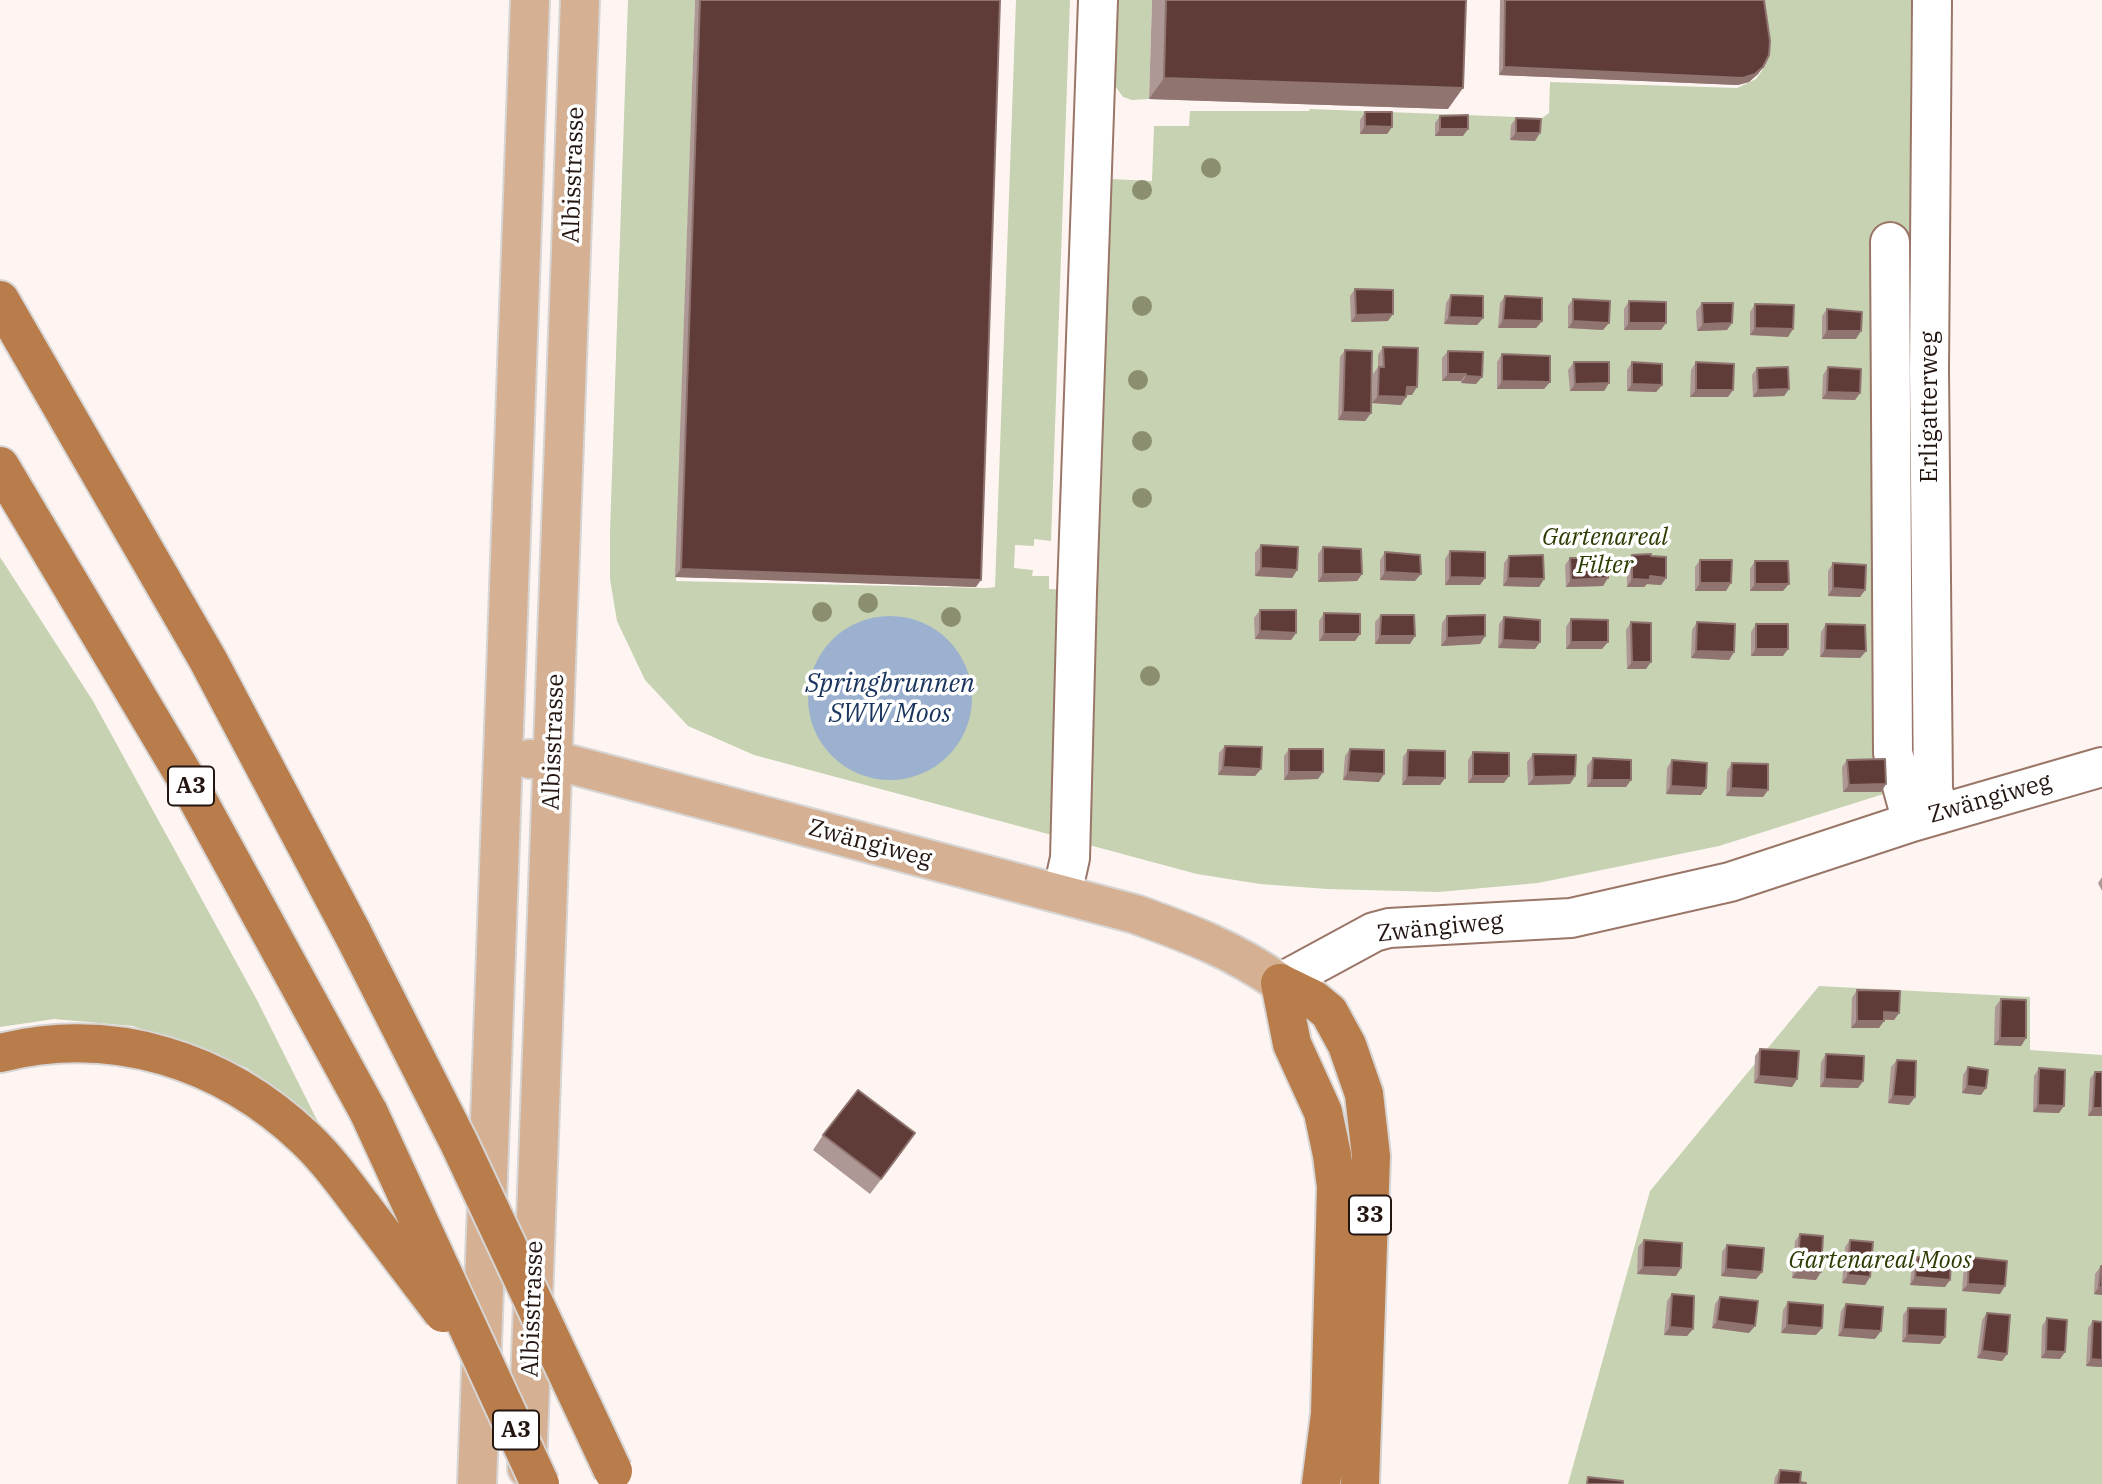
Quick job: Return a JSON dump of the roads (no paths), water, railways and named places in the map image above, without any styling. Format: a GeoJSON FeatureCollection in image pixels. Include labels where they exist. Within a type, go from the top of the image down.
{"type":"FeatureCollection","features":[{"type":"Feature","properties":{"kind":"highway"},"geometry":{"type":"LineString","coordinates":[[0,299],[202,649],[273,780],[459,1143],[617,1480]]}},
{"type":"Feature","properties":{"kind":"highway","name":"A3"},"geometry":{"type":"LineString","coordinates":[[0,466],[188,782],[369,1113],[540,1484]]}},
{"type":"Feature","properties":{"kind":"highway"},"geometry":{"type":"LineString","coordinates":[[1280,983],[1292,1044],[1323,1112],[1336,1187],[1330,1414],[1321,1484]]}},
{"type":"Feature","properties":{"kind":"highway","name":"33"},"geometry":{"type":"LineString","coordinates":[[1280,983],[1313,999],[1329,1012],[1346,1045],[1364,1094],[1371,1156],[1360,1484]]}},
{"type":"Feature","properties":{"kind":"highway"},"geometry":{"type":"LineString","coordinates":[[0,1053],[46,1044],[88,1044],[160,1054],[206,1070],[245,1090],[293,1128],[338,1174],[491,1376]]}},
{"type":"Feature","properties":{"kind":"main road","name":"Albisstrasse"},"geometry":{"type":"LineString","coordinates":[[477,1484],[530,0]]}},
{"type":"Feature","properties":{"kind":"main road","name":"Albisstrasse"},"geometry":{"type":"LineString","coordinates":[[527,1484],[580,0]]}},
{"type":"Feature","properties":{"kind":"main road","name":"Zwängiweg"},"geometry":{"type":"LineString","coordinates":[[503,758],[554,760],[1135,915],[1218,945],[1254,964],[1280,983]]}},
{"type":"Feature","properties":{"kind":"street"},"geometry":{"type":"LineString","coordinates":[[1062,894],[1070,858],[1098,0]]}},
{"type":"Feature","properties":{"kind":"street","name":"Erligatterweg"},"geometry":{"type":"LineString","coordinates":[[1926,818],[1933,790],[1929,369],[1932,0]]}},
{"type":"Feature","properties":{"kind":"street"},"geometry":{"type":"LineString","coordinates":[[1890,242],[1893,753],[1926,818]]}},
{"type":"Feature","properties":{"kind":"street","name":"Zwängiweg"},"geometry":{"type":"LineString","coordinates":[[1280,983],[1374,932],[1390,928],[1571,918],[1730,882],[1926,818],[2102,767]]}},
{"type":"Feature","properties":{"kind":"water","name":"Springbrunnen SWW Moos"},"geometry":{"type":"Polygon","coordinates":[[[890,616],[921,623],[948,640],[965,667],[972,698],[965,729],[948,756],[921,773],[890,780],[859,773],[832,756],[815,729],[808,698],[815,667],[832,640],[859,623],[890,616]]]}},
{"type":"Feature","properties":{"kind":"park label","name":"Gartenareal Filter"},"geometry":{"type":"Point","coordinates":[1605,552]}},
{"type":"Feature","properties":{"kind":"park label","name":"Gartenareal Moos"},"geometry":{"type":"Point","coordinates":[1880,1261]}}]}
